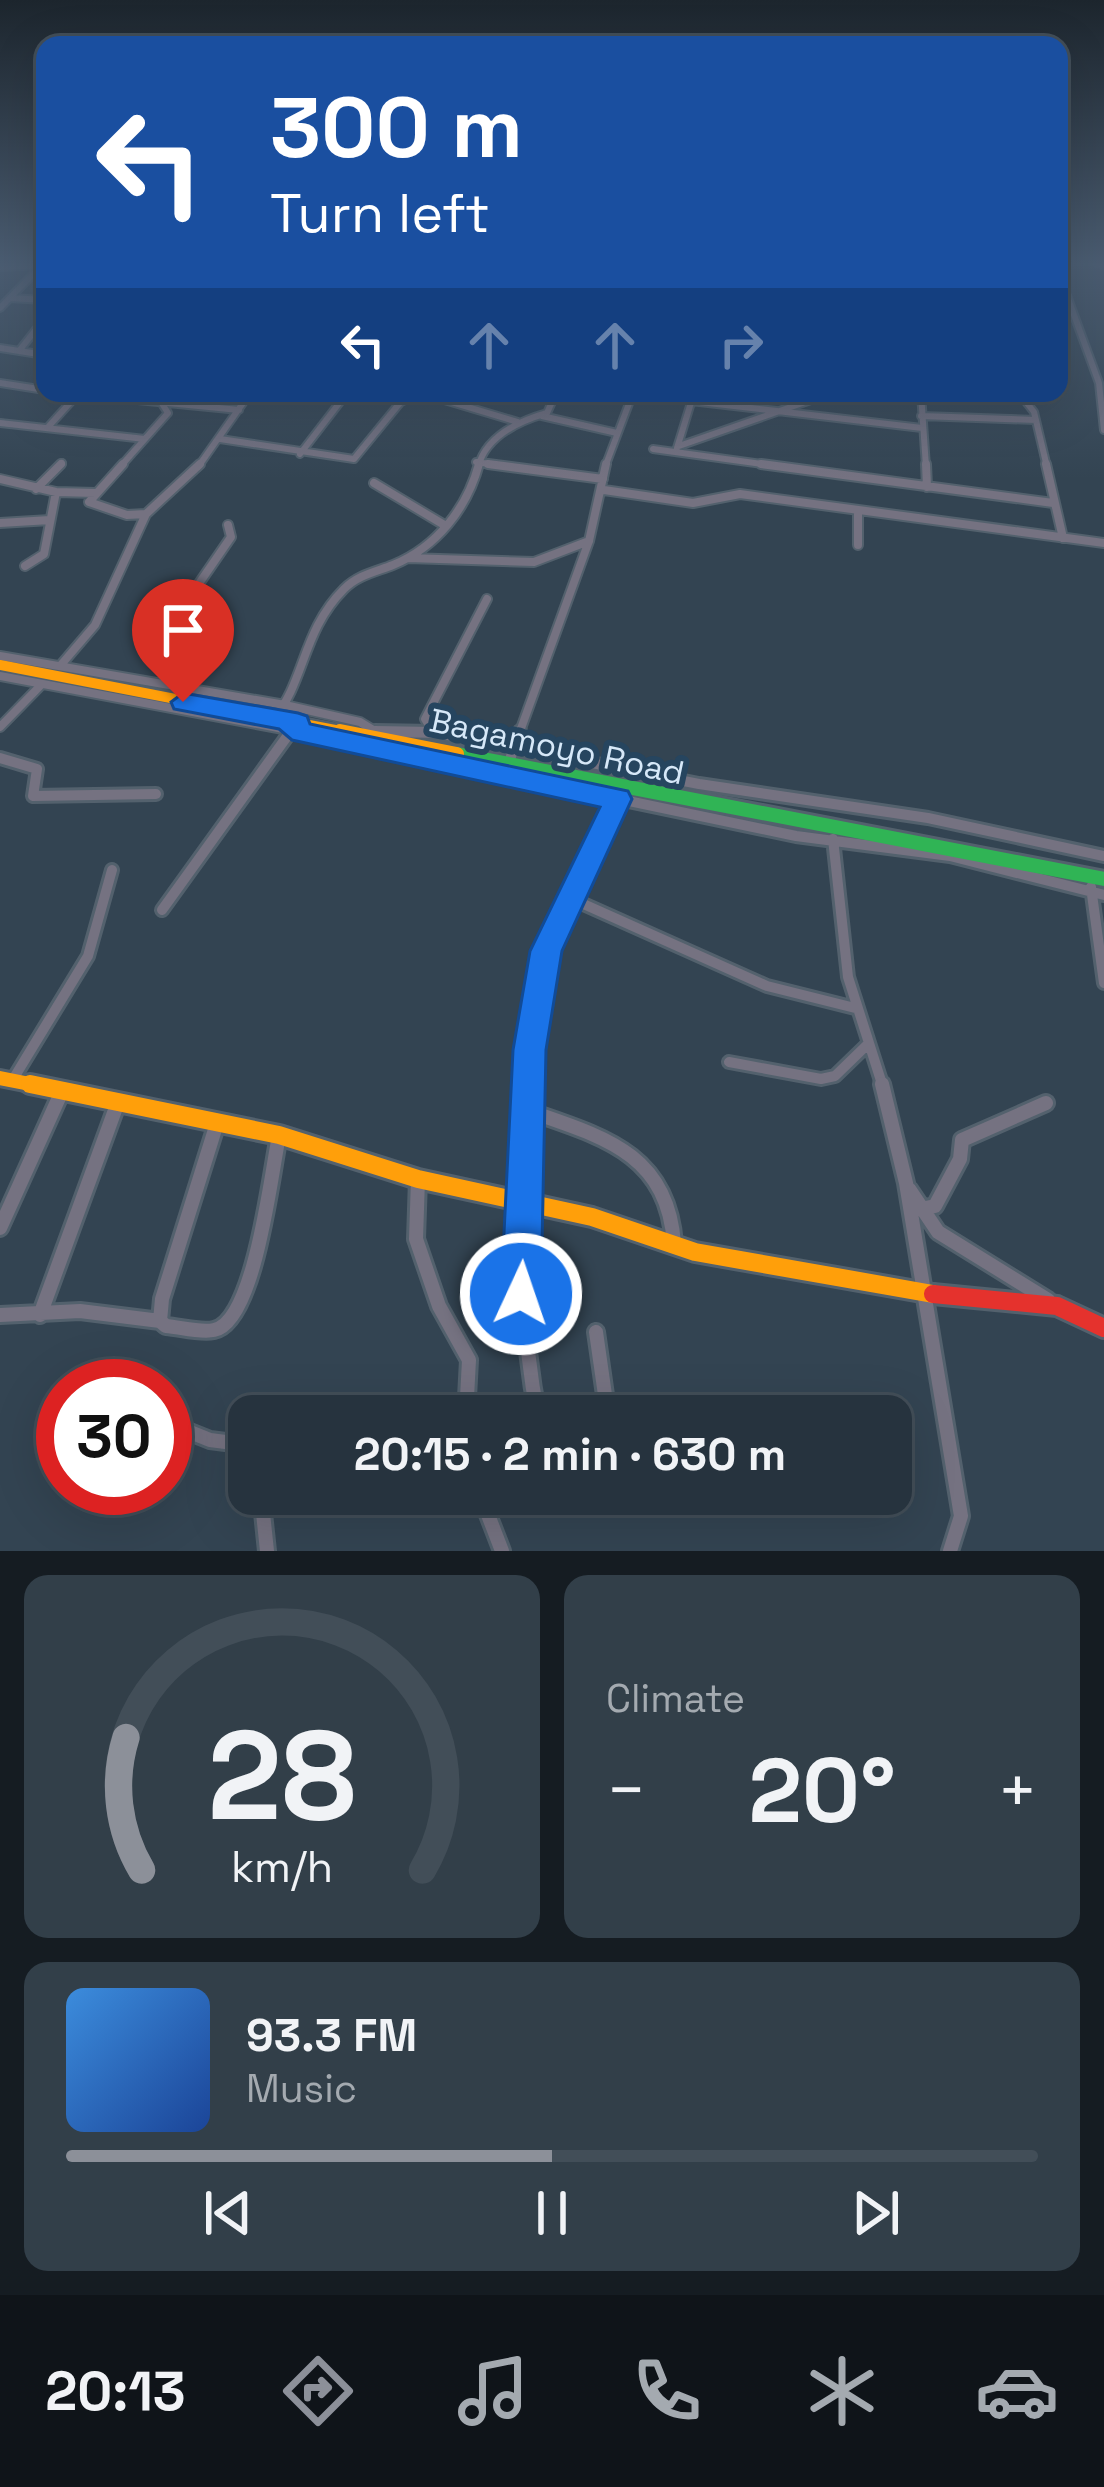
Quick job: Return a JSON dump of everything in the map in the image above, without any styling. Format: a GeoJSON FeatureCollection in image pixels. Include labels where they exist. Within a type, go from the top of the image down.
{"type":"FeatureCollection","features":[{"type":"Feature","properties":{"kind":"main road","name":"Bagamoyo Road"},"geometry":{"type":"LineString","coordinates":[[0,660],[188,696],[295,727],[377,735],[1097,877]]}},
{"type":"Feature","properties":{"kind":"main road"},"geometry":{"type":"LineString","coordinates":[[6,1079],[279,1135],[418,1179],[528,1201],[674,1246],[925,1293],[1058,1306],[1104,1328]]}},
{"type":"Feature","properties":{"kind":"street"},"geometry":{"type":"LineString","coordinates":[[19,351],[32,334]]}},
{"type":"Feature","properties":{"kind":"street"},"geometry":{"type":"LineString","coordinates":[[1081,334],[1099,383],[1104,430]]}},
{"type":"Feature","properties":{"kind":"street"},"geometry":{"type":"LineString","coordinates":[[0,349],[36,354]]}},
{"type":"Feature","properties":{"kind":"street"},"geometry":{"type":"LineString","coordinates":[[0,383],[36,389]]}},
{"type":"Feature","properties":{"kind":"street"},"geometry":{"type":"LineString","coordinates":[[49,426],[71,402]]}},
{"type":"Feature","properties":{"kind":"street"},"geometry":{"type":"LineString","coordinates":[[161,402],[239,410]]}},
{"type":"Feature","properties":{"kind":"street"},"geometry":{"type":"LineString","coordinates":[[161,402],[168,413]]}},
{"type":"Feature","properties":{"kind":"street"},"geometry":{"type":"LineString","coordinates":[[0,728],[95,625],[146,514],[198,467],[244,402]]}},
{"type":"Feature","properties":{"kind":"street"},"geometry":{"type":"LineString","coordinates":[[300,454],[340,402]]}},
{"type":"Feature","properties":{"kind":"street"},"geometry":{"type":"LineString","coordinates":[[220,439],[357,459],[401,402]]}},
{"type":"Feature","properties":{"kind":"street"},"geometry":{"type":"LineString","coordinates":[[451,402],[518,422]]}},
{"type":"Feature","properties":{"kind":"street"},"geometry":{"type":"LineString","coordinates":[[542,416],[551,402]]}},
{"type":"Feature","properties":{"kind":"street"},"geometry":{"type":"LineString","coordinates":[[509,762],[589,541],[616,433],[629,402]]}},
{"type":"Feature","properties":{"kind":"street"},"geometry":{"type":"LineString","coordinates":[[676,449],[691,402]]}},
{"type":"Feature","properties":{"kind":"street"},"geometry":{"type":"LineString","coordinates":[[722,402],[922,428]]}},
{"type":"Feature","properties":{"kind":"street"},"geometry":{"type":"LineString","coordinates":[[676,449],[806,402]]}},
{"type":"Feature","properties":{"kind":"street"},"geometry":{"type":"LineString","coordinates":[[921,402],[927,487]]}},
{"type":"Feature","properties":{"kind":"street"},"geometry":{"type":"LineString","coordinates":[[1025,402],[1036,420],[1063,538]]}},
{"type":"Feature","properties":{"kind":"street"},"geometry":{"type":"LineString","coordinates":[[146,514],[91,507],[97,493],[168,413],[188,406]]}},
{"type":"Feature","properties":{"kind":"street"},"geometry":{"type":"LineString","coordinates":[[274,718],[285,705],[307,639],[343,592],[360,576],[408,558],[446,526],[469,501],[476,462],[518,422],[542,416],[616,433]]}},
{"type":"Feature","properties":{"kind":"street"},"geometry":{"type":"LineString","coordinates":[[921,416],[1036,420]]}},
{"type":"Feature","properties":{"kind":"street"},"geometry":{"type":"LineString","coordinates":[[0,423],[146,440]]}},
{"type":"Feature","properties":{"kind":"street"},"geometry":{"type":"LineString","coordinates":[[653,449],[1053,503]]}},
{"type":"Feature","properties":{"kind":"street"},"geometry":{"type":"LineString","coordinates":[[476,462],[603,478]]}},
{"type":"Feature","properties":{"kind":"street"},"geometry":{"type":"LineString","coordinates":[[36,489],[62,463]]}},
{"type":"Feature","properties":{"kind":"street"},"geometry":{"type":"LineString","coordinates":[[0,479],[56,492],[97,493]]}},
{"type":"Feature","properties":{"kind":"street"},"geometry":{"type":"LineString","coordinates":[[374,483],[382,493],[446,526]]}},
{"type":"Feature","properties":{"kind":"street"},"geometry":{"type":"LineString","coordinates":[[604,490],[693,502],[740,494],[1104,543]]}},
{"type":"Feature","properties":{"kind":"street"},"geometry":{"type":"LineString","coordinates":[[26,566],[44,554],[56,492]]}},
{"type":"Feature","properties":{"kind":"street"},"geometry":{"type":"LineString","coordinates":[[857,544],[858,510]]}},
{"type":"Feature","properties":{"kind":"street"},"geometry":{"type":"LineString","coordinates":[[0,523],[50,520]]}},
{"type":"Feature","properties":{"kind":"street"},"geometry":{"type":"LineString","coordinates":[[227,525],[231,537],[176,617],[177,643],[200,666],[188,696],[285,705],[360,722],[377,735],[433,732],[699,784],[928,818],[1104,856]]}},
{"type":"Feature","properties":{"kind":"street"},"geometry":{"type":"LineString","coordinates":[[408,558],[534,562],[589,541]]}},
{"type":"Feature","properties":{"kind":"street"},"geometry":{"type":"LineString","coordinates":[[433,732],[426,717],[487,599]]}},
{"type":"Feature","properties":{"kind":"street"},"geometry":{"type":"LineString","coordinates":[[0,676],[295,727],[618,799],[950,856],[1098,894]]}},
{"type":"Feature","properties":{"kind":"street"},"geometry":{"type":"LineString","coordinates":[[162,910],[295,727]]}},
{"type":"Feature","properties":{"kind":"street"},"geometry":{"type":"LineString","coordinates":[[0,758],[37,770],[33,796],[156,794]]}},
{"type":"Feature","properties":{"kind":"street"},"geometry":{"type":"LineString","coordinates":[[535,1395],[522,1319],[520,1268],[528,1201],[530,1050],[546,951],[618,799]]}},
{"type":"Feature","properties":{"kind":"street"},"geometry":{"type":"LineString","coordinates":[[832,839],[841,881],[840,932],[855,1008],[869,1043],[906,1183],[925,1293],[961,1516],[950,1551]]}},
{"type":"Feature","properties":{"kind":"street"},"geometry":{"type":"LineString","coordinates":[[6,1079],[88,956],[112,870]]}},
{"type":"Feature","properties":{"kind":"street"},"geometry":{"type":"LineString","coordinates":[[1097,877],[1104,983]]}},
{"type":"Feature","properties":{"kind":"street"},"geometry":{"type":"LineString","coordinates":[[570,898],[767,986],[855,1008]]}},
{"type":"Feature","properties":{"kind":"street"},"geometry":{"type":"LineString","coordinates":[[729,1062],[821,1079],[835,1076],[869,1043]]}},
{"type":"Feature","properties":{"kind":"street"},"geometry":{"type":"LineString","coordinates":[[0,1228],[62,1091]]}},
{"type":"Feature","properties":{"kind":"street"},"geometry":{"type":"LineString","coordinates":[[40,1315],[118,1102]]}},
{"type":"Feature","properties":{"kind":"street"},"geometry":{"type":"LineString","coordinates":[[921,1209],[935,1206],[960,1159],[962,1140],[998,1132],[1025,1106],[1046,1103]]}},
{"type":"Feature","properties":{"kind":"street"},"geometry":{"type":"LineString","coordinates":[[529,1111],[605,1138],[639,1159],[668,1198],[674,1246]]}},
{"type":"Feature","properties":{"kind":"street"},"geometry":{"type":"LineString","coordinates":[[160,1321],[217,1123]]}},
{"type":"Feature","properties":{"kind":"street"},"geometry":{"type":"LineString","coordinates":[[0,1315],[80,1311],[215,1330],[238,1308],[248,1289],[279,1135]]}},
{"type":"Feature","properties":{"kind":"street"},"geometry":{"type":"LineString","coordinates":[[418,1179],[416,1239],[439,1306],[469,1360],[467,1395]]}},
{"type":"Feature","properties":{"kind":"street"},"geometry":{"type":"LineString","coordinates":[[906,1183],[921,1209],[950,1240],[1058,1306]]}},
{"type":"Feature","properties":{"kind":"street"},"geometry":{"type":"LineString","coordinates":[[596,1333],[605,1395]]}},
{"type":"Feature","properties":{"kind":"street"},"geometry":{"type":"LineString","coordinates":[[192,1432],[228,1442]]}},
{"type":"Feature","properties":{"kind":"street"},"geometry":{"type":"LineString","coordinates":[[263,1515],[267,1551]]}},
{"type":"Feature","properties":{"kind":"street"},"geometry":{"type":"LineString","coordinates":[[492,1515],[502,1551]]}},
{"type":"Feature","properties":{"kind":"traffic: fast"},"geometry":{"type":"LineString","coordinates":[[457,754],[1104,879]]}},
{"type":"Feature","properties":{"kind":"traffic: slow"},"geometry":{"type":"LineString","coordinates":[[0,665],[457,754]]}},
{"type":"Feature","properties":{"kind":"traffic: slow"},"geometry":{"type":"LineString","coordinates":[[0,1078],[279,1135],[418,1179],[592,1217],[695,1252],[933,1294]]}},
{"type":"Feature","properties":{"kind":"traffic: jam"},"geometry":{"type":"LineString","coordinates":[[933,1294],[1057,1306],[1104,1328]]}},
{"type":"Feature","properties":{"kind":"route"},"geometry":{"type":"LineString","coordinates":[[183,702],[298,723],[292,730],[618,799],[546,951],[530,1050],[521,1294]]}}]}
